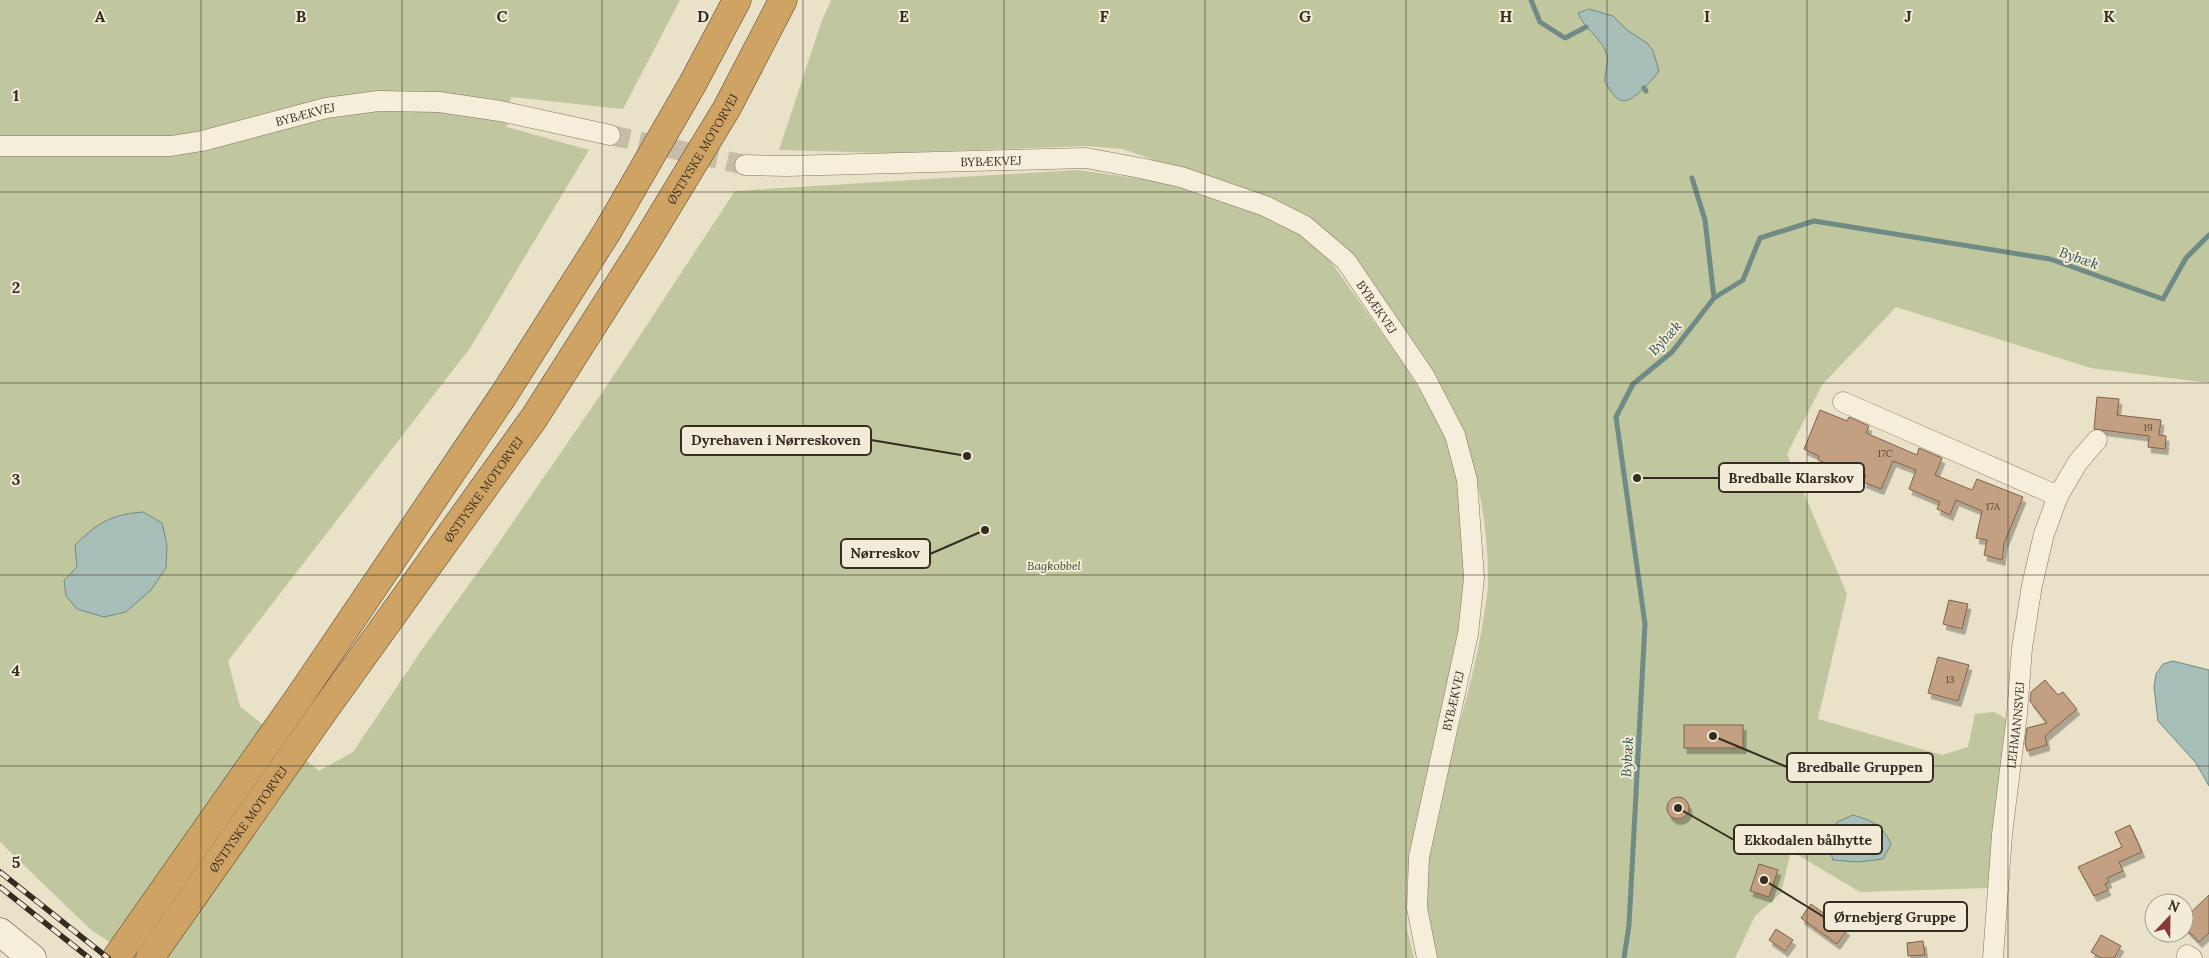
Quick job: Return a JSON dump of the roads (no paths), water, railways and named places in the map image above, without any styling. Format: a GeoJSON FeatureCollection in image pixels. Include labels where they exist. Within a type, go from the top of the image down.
{"type":"FeatureCollection","features":[{"type":"Feature","properties":{"kind":"highway"},"geometry":{"type":"LineString","coordinates":[[116,958],[300,696],[503,396],[607,232],[693,83],[737,0]]}},
{"type":"Feature","properties":{"kind":"highway","name":"ØSTJYSKE MOTORVEJ"},"geometry":{"type":"LineString","coordinates":[[150,958],[323,712],[534,418],[644,245],[726,108],[783,0]]}},
{"type":"Feature","properties":{"kind":"street","name":"BYBÆKVEJ"},"geometry":{"type":"LineString","coordinates":[[0,146],[170,146],[202,141],[326,108],[378,101],[439,102],[500,111],[610,135]]}},
{"type":"Feature","properties":{"kind":"street","name":"BYBÆKVEJ"},"geometry":{"type":"LineString","coordinates":[[745,165],[787,166],[1086,158],[1181,178],[1265,206],[1304,226],[1346,261],[1425,377],[1456,434],[1467,480],[1474,578],[1468,634],[1419,857],[1417,908],[1427,958]]}},
{"type":"Feature","properties":{"kind":"street"},"geometry":{"type":"LineString","coordinates":[[1843,402],[2058,496]]}},
{"type":"Feature","properties":{"kind":"street","name":"LEHMANNSVEJ"},"geometry":{"type":"LineString","coordinates":[[1993,958],[2002,834],[2017,714],[2022,648],[2032,585],[2044,534],[2058,496],[2078,462],[2097,440]]}},
{"type":"Feature","properties":{"kind":"street"},"geometry":{"type":"LineString","coordinates":[[0,932],[32,958]]}},
{"type":"Feature","properties":{"kind":"water"},"geometry":{"type":"Polygon","coordinates":[[[1589,9],[1613,16],[1627,30],[1647,43],[1653,51],[1659,71],[1631,99],[1618,99],[1605,82],[1607,55],[1605,49],[1584,24],[1578,13],[1589,9]]]}},
{"type":"Feature","properties":{"kind":"water"},"geometry":{"type":"Polygon","coordinates":[[[143,512],[162,523],[167,545],[166,568],[151,590],[126,612],[104,617],[77,609],[66,596],[64,580],[77,567],[75,545],[98,525],[106,521],[122,515],[143,512]]]}},
{"type":"Feature","properties":{"kind":"water"},"geometry":{"type":"Polygon","coordinates":[[[2173,661],[2209,670],[2209,786],[2196,763],[2158,721],[2154,687],[2156,674],[2163,664],[2173,661]]]}},
{"type":"Feature","properties":{"kind":"water"},"geometry":{"type":"Polygon","coordinates":[[[1853,815],[1866,819],[1884,832],[1891,844],[1883,859],[1858,862],[1833,860],[1827,841],[1837,822],[1853,815]]]}},
{"type":"Feature","properties":{"kind":"waterway"},"geometry":{"type":"LineString","coordinates":[[1531,0],[1540,22],[1565,38],[1586,27]]}},
{"type":"Feature","properties":{"kind":"waterway"},"geometry":{"type":"LineString","coordinates":[[1692,178],[1705,220],[1714,298]]}},
{"type":"Feature","properties":{"kind":"waterway","name":"Bybæk"},"geometry":{"type":"LineString","coordinates":[[1624,958],[1629,925],[1645,624],[1616,417],[1633,384],[1672,352],[1714,298],[1743,280],[1760,238],[1814,221],[2050,259],[2163,299],[2186,258],[2209,235]]}},
{"type":"Feature","properties":{"kind":"tunnel"},"geometry":{"type":"LineString","coordinates":[[610,135],[745,165]]}},
{"type":"Feature","properties":{"kind":"railway"},"geometry":{"type":"LineString","coordinates":[[0,872],[108,958]]}},
{"type":"Feature","properties":{"kind":"railway"},"geometry":{"type":"LineString","coordinates":[[0,887],[89,958]]}},
{"type":"Feature","properties":{"kind":"place","name":"Dyrehaven i Nørreskoven"},"geometry":{"type":"Point","coordinates":[967,456]}},
{"type":"Feature","properties":{"kind":"place","name":"Bredballe Klarskov"},"geometry":{"type":"Point","coordinates":[1637,478]}},
{"type":"Feature","properties":{"kind":"place","name":"Nørreskov"},"geometry":{"type":"Point","coordinates":[985,530]}},
{"type":"Feature","properties":{"kind":"place","name":"Bredballe Gruppen"},"geometry":{"type":"Point","coordinates":[1713,736]}},
{"type":"Feature","properties":{"kind":"place","name":"Ekkodalen bålhytte"},"geometry":{"type":"Point","coordinates":[1678,808]}},
{"type":"Feature","properties":{"kind":"place","name":"Ørnebjerg Gruppe"},"geometry":{"type":"Point","coordinates":[1764,880]}},
{"type":"Feature","properties":{"kind":"park label","name":"Bagkobbel"},"geometry":{"type":"Point","coordinates":[1054,565]}}]}
